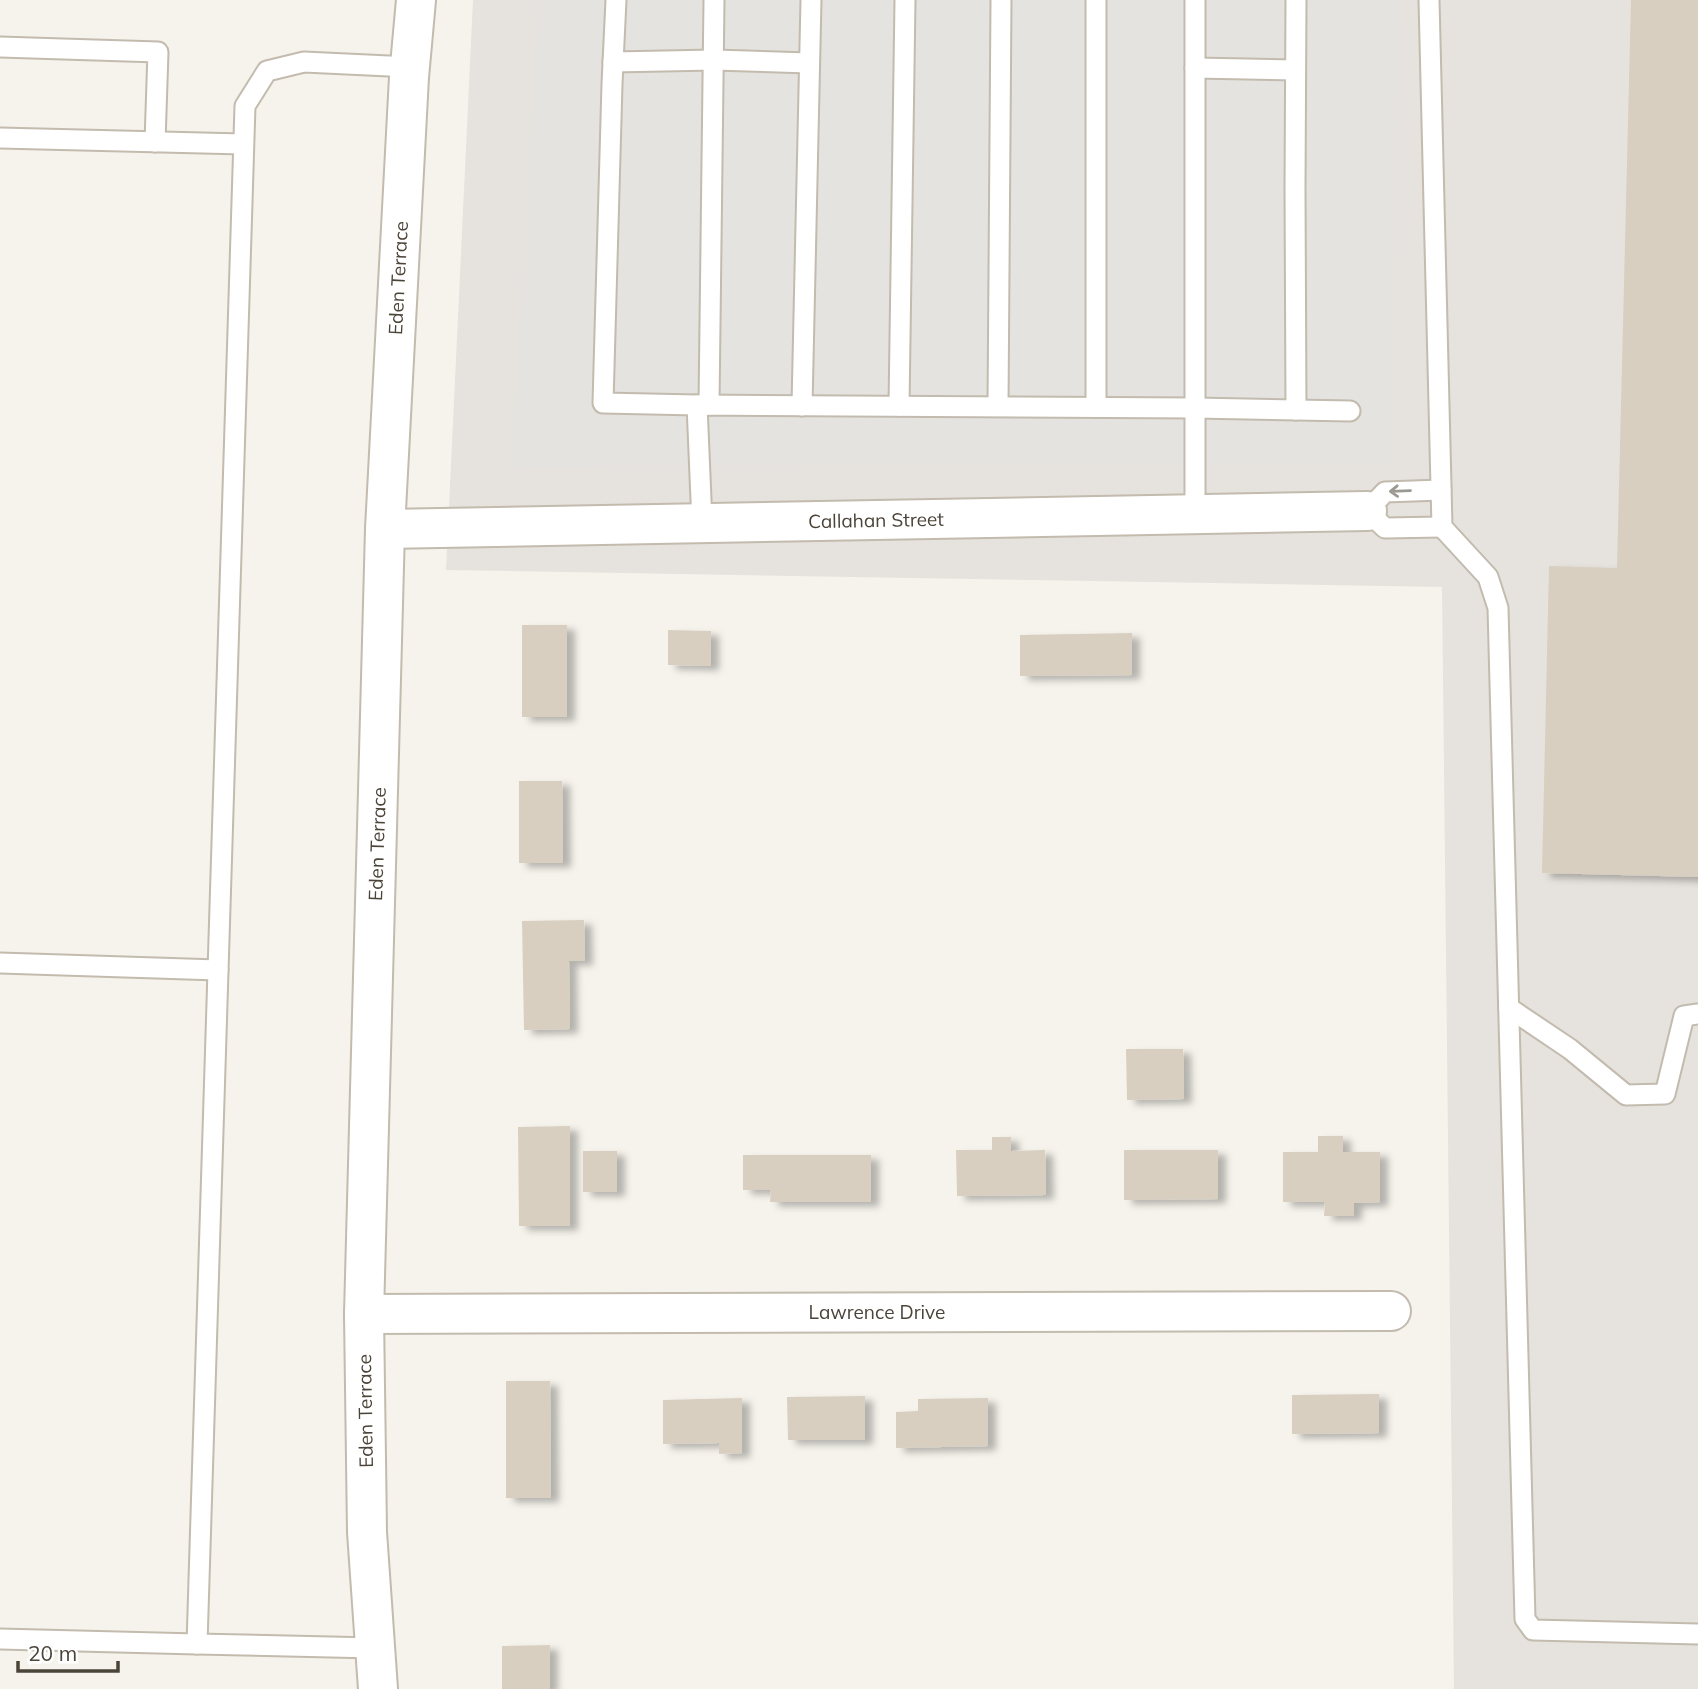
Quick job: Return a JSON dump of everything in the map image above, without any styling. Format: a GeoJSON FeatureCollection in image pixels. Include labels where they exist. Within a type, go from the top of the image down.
{"type":"FeatureCollection","features":[{"type":"Feature","properties":{"kind":"street","name":"Eden Terrace"},"geometry":{"type":"LineString","coordinates":[[377,1689],[367,1532],[364,1314],[385,529],[416,0]]}},
{"type":"Feature","properties":{"kind":"street","name":"Callahan Street"},"geometry":{"type":"LineString","coordinates":[[385,529],[1367,511]]}},
{"type":"Feature","properties":{"kind":"street","name":"Lawrence Drive"},"geometry":{"type":"LineString","coordinates":[[364,1314],[1391,1311]]}},
{"type":"Feature","properties":{"kind":"lane"},"geometry":{"type":"LineString","coordinates":[[616,0],[603,403],[1350,411]]}},
{"type":"Feature","properties":{"kind":"lane"},"geometry":{"type":"LineString","coordinates":[[702,523],[714,0]]}},
{"type":"Feature","properties":{"kind":"lane"},"geometry":{"type":"LineString","coordinates":[[802,406],[811,0]]}},
{"type":"Feature","properties":{"kind":"lane"},"geometry":{"type":"LineString","coordinates":[[899,406],[905,0]]}},
{"type":"Feature","properties":{"kind":"lane"},"geometry":{"type":"LineString","coordinates":[[998,407],[1001,0]]}},
{"type":"Feature","properties":{"kind":"lane"},"geometry":{"type":"LineString","coordinates":[[1096,0],[1096,407]]}},
{"type":"Feature","properties":{"kind":"lane"},"geometry":{"type":"LineString","coordinates":[[1195,0],[1195,514]]}},
{"type":"Feature","properties":{"kind":"lane"},"geometry":{"type":"LineString","coordinates":[[1296,0],[1296,410]]}},
{"type":"Feature","properties":{"kind":"lane"},"geometry":{"type":"LineString","coordinates":[[1429,0],[1442,527],[1488,577],[1498,608],[1525,1619],[1533,1630],[1698,1634]]}},
{"type":"Feature","properties":{"kind":"lane"},"geometry":{"type":"LineString","coordinates":[[0,47],[158,52],[155,142]]}},
{"type":"Feature","properties":{"kind":"lane"},"geometry":{"type":"LineString","coordinates":[[613,62],[713,60],[809,63]]}},
{"type":"Feature","properties":{"kind":"lane"},"geometry":{"type":"LineString","coordinates":[[197,1644],[245,106],[267,71],[304,62],[410,67]]}},
{"type":"Feature","properties":{"kind":"lane"},"geometry":{"type":"LineString","coordinates":[[1195,68],[1296,70]]}},
{"type":"Feature","properties":{"kind":"lane"},"geometry":{"type":"LineString","coordinates":[[0,138],[243,144]]}},
{"type":"Feature","properties":{"kind":"lane"},"geometry":{"type":"LineString","coordinates":[[1441,490],[1385,492],[1367,511],[1385,528],[1442,527]]}},
{"type":"Feature","properties":{"kind":"lane"},"geometry":{"type":"LineString","coordinates":[[0,963],[218,970]]}},
{"type":"Feature","properties":{"kind":"lane"},"geometry":{"type":"LineString","coordinates":[[1509,1008],[1570,1049],[1626,1095],[1665,1094],[1684,1016],[1698,1014]]}},
{"type":"Feature","properties":{"kind":"lane"},"geometry":{"type":"LineString","coordinates":[[0,1639],[375,1648]]}},
{"type":"Feature","properties":{"kind":"shaded area"},"geometry":{"type":"Polygon","coordinates":[[[473,0],[1698,0],[1698,1689],[1454,1689],[1442,587],[446,570],[473,0]]]}},
{"type":"Feature","properties":{"kind":"shaded area"},"geometry":{"type":"Polygon","coordinates":[[[540,0],[1398,0],[1392,463],[513,467],[540,0]]]}},
{"type":"Feature","properties":{"kind":"building"},"geometry":{"type":"Polygon","coordinates":[[[1631,0],[1698,0],[1698,877],[1542,873],[1549,566],[1617,568],[1631,0]]]}},
{"type":"Feature","properties":{"kind":"building"},"geometry":{"type":"Polygon","coordinates":[[[522,625],[567,625],[567,717],[522,717],[522,625]]]}},
{"type":"Feature","properties":{"kind":"building"},"geometry":{"type":"Polygon","coordinates":[[[668,630],[711,631],[711,666],[668,665],[668,630]]]}},
{"type":"Feature","properties":{"kind":"building"},"geometry":{"type":"Polygon","coordinates":[[[1132,633],[1132,675],[1020,676],[1020,635],[1132,633]]]}},
{"type":"Feature","properties":{"kind":"building"},"geometry":{"type":"Polygon","coordinates":[[[519,781],[562,781],[563,863],[519,863],[519,781]]]}},
{"type":"Feature","properties":{"kind":"building"},"geometry":{"type":"Polygon","coordinates":[[[584,920],[585,961],[569,961],[570,1029],[524,1030],[522,921],[584,920]]]}},
{"type":"Feature","properties":{"kind":"building"},"geometry":{"type":"Polygon","coordinates":[[[1126,1049],[1183,1049],[1184,1099],[1127,1100],[1126,1049]]]}},
{"type":"Feature","properties":{"kind":"building"},"geometry":{"type":"Polygon","coordinates":[[[570,1126],[570,1226],[519,1226],[518,1127],[570,1126]]]}},
{"type":"Feature","properties":{"kind":"building"},"geometry":{"type":"Polygon","coordinates":[[[1318,1136],[1343,1136],[1343,1152],[1380,1152],[1380,1202],[1354,1203],[1354,1216],[1324,1216],[1325,1202],[1283,1202],[1283,1152],[1318,1152],[1318,1136]]]}},
{"type":"Feature","properties":{"kind":"building"},"geometry":{"type":"Polygon","coordinates":[[[992,1137],[1011,1137],[1011,1151],[1045,1150],[1046,1195],[957,1196],[956,1150],[992,1150],[992,1137]]]}},
{"type":"Feature","properties":{"kind":"building"},"geometry":{"type":"Polygon","coordinates":[[[1124,1150],[1218,1150],[1218,1199],[1124,1200],[1124,1150]]]}},
{"type":"Feature","properties":{"kind":"building"},"geometry":{"type":"Polygon","coordinates":[[[583,1151],[617,1151],[617,1192],[583,1192],[583,1151]]]}},
{"type":"Feature","properties":{"kind":"building"},"geometry":{"type":"Polygon","coordinates":[[[743,1155],[871,1155],[871,1202],[770,1202],[771,1190],[743,1190],[743,1155]]]}},
{"type":"Feature","properties":{"kind":"building"},"geometry":{"type":"Polygon","coordinates":[[[506,1381],[550,1381],[551,1498],[506,1498],[506,1381]]]}},
{"type":"Feature","properties":{"kind":"building"},"geometry":{"type":"Polygon","coordinates":[[[1379,1394],[1379,1433],[1292,1434],[1292,1395],[1379,1394]]]}},
{"type":"Feature","properties":{"kind":"building"},"geometry":{"type":"Polygon","coordinates":[[[865,1396],[865,1440],[788,1440],[787,1397],[865,1396]]]}},
{"type":"Feature","properties":{"kind":"building"},"geometry":{"type":"Polygon","coordinates":[[[742,1398],[742,1453],[719,1454],[719,1443],[663,1444],[663,1400],[742,1398]]]}},
{"type":"Feature","properties":{"kind":"building"},"geometry":{"type":"Polygon","coordinates":[[[988,1398],[988,1446],[896,1448],[896,1412],[918,1411],[918,1399],[988,1398]]]}},
{"type":"Feature","properties":{"kind":"building"},"geometry":{"type":"Polygon","coordinates":[[[550,1645],[550,1689],[502,1689],[502,1646],[550,1645]]]}}]}
